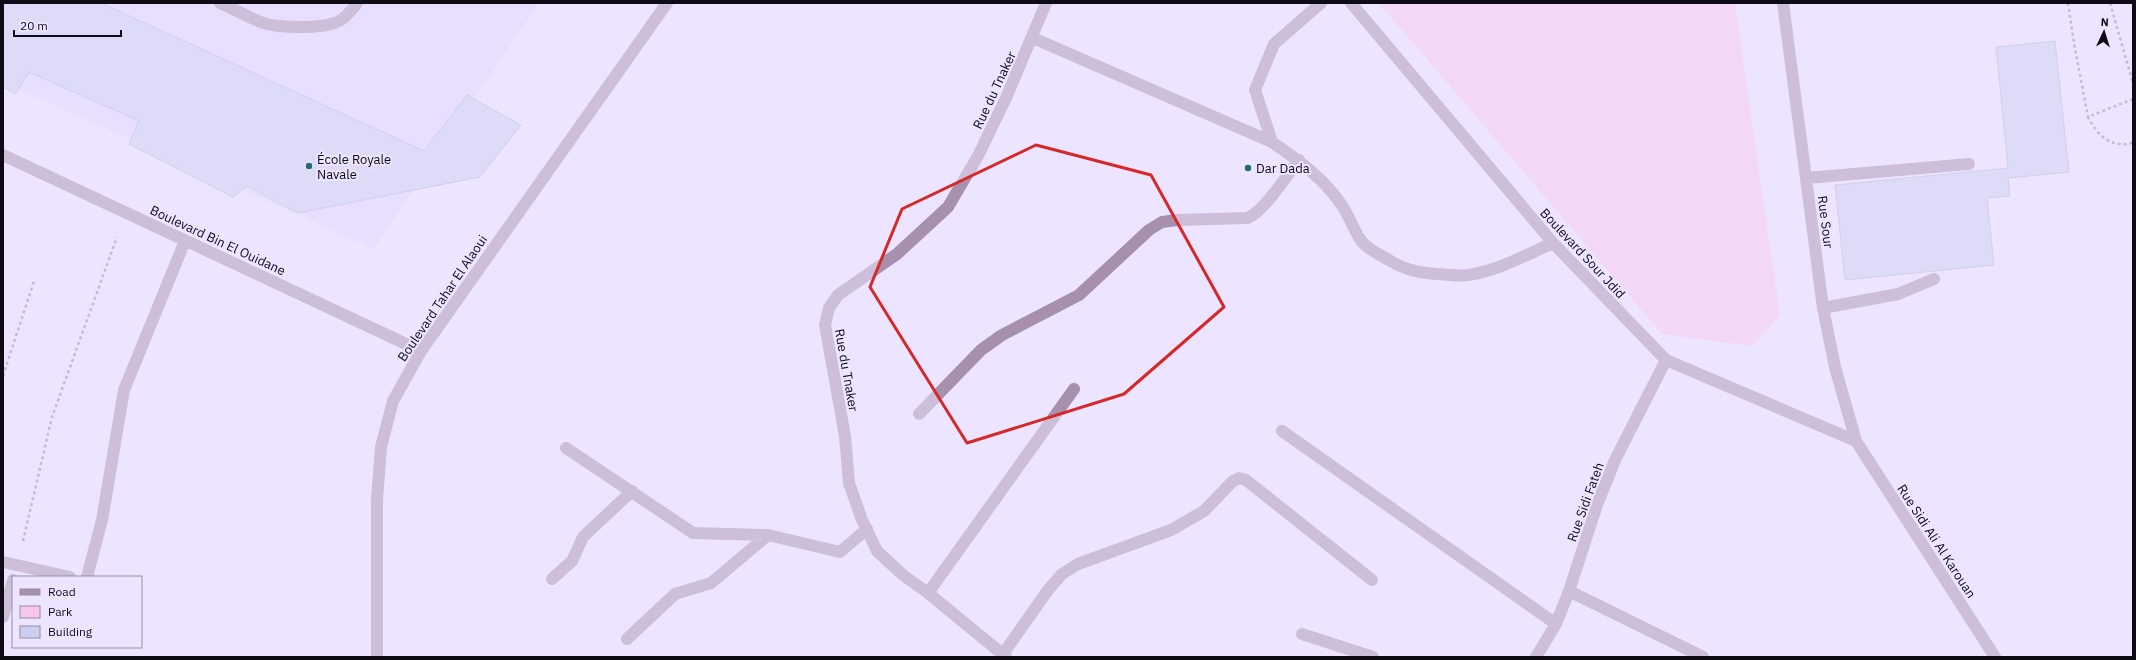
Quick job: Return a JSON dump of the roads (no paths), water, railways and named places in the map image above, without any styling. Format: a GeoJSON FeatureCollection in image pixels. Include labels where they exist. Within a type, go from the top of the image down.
{"type":"FeatureCollection","features":[{"type":"Feature","properties":{"kind":"street"},"geometry":{"type":"LineString","coordinates":[[220,3],[264,23],[294,26],[320,26],[337,22],[351,11],[357,3]]}},
{"type":"Feature","properties":{"kind":"street","name":"Boulevard Tahar El Alaoui"},"geometry":{"type":"LineString","coordinates":[[378,657],[377,498],[381,447],[392,400],[421,352],[667,3]]}},
{"type":"Feature","properties":{"kind":"street","name":"Rue du Tnaker"},"geometry":{"type":"LineString","coordinates":[[1005,655],[928,593],[903,575],[878,551],[867,529],[849,483],[845,436],[825,325],[830,308],[838,295],[897,254],[948,207],[978,156],[1006,98],[1046,3]]}},
{"type":"Feature","properties":{"kind":"street"},"geometry":{"type":"LineString","coordinates":[[1272,142],[1255,90],[1274,44],[1320,3]]}},
{"type":"Feature","properties":{"kind":"street","name":"Boulevard Sour Jdid"},"geometry":{"type":"LineString","coordinates":[[1351,3],[1553,243],[1666,360],[1856,441]]}},
{"type":"Feature","properties":{"kind":"street","name":"Rue Sour"},"geometry":{"type":"LineString","coordinates":[[1783,3],[1823,308],[1835,367],[1856,441]]}},
{"type":"Feature","properties":{"kind":"street"},"geometry":{"type":"LineString","coordinates":[[1032,38],[1272,142],[1299,160],[1343,207],[1361,241],[1369,249],[1406,269],[1432,274],[1461,276],[1474,274],[1487,271],[1553,243]]}},
{"type":"Feature","properties":{"kind":"street","name":"Boulevard Bin El Ouidane"},"geometry":{"type":"LineString","coordinates":[[3,155],[421,352]]}},
{"type":"Feature","properties":{"kind":"street"},"geometry":{"type":"LineString","coordinates":[[919,414],[981,350],[1002,335],[1078,295],[1149,230],[1162,222],[1177,220],[1248,218],[1254,215],[1268,200],[1299,160]]}},
{"type":"Feature","properties":{"kind":"street"},"geometry":{"type":"LineString","coordinates":[[1807,178],[1969,164]]}},
{"type":"Feature","properties":{"kind":"street"},"geometry":{"type":"LineString","coordinates":[[87,576],[102,520],[124,390],[185,241]]}},
{"type":"Feature","properties":{"kind":"street"},"geometry":{"type":"LineString","coordinates":[[1823,308],[1898,294],[1934,279]]}},
{"type":"Feature","properties":{"kind":"street","name":"Rue Sidi Fateh"},"geometry":{"type":"LineString","coordinates":[[1536,657],[1556,624],[1569,591],[1597,505],[1615,460],[1666,360]]}},
{"type":"Feature","properties":{"kind":"street"},"geometry":{"type":"LineString","coordinates":[[928,593],[1074,389]]}},
{"type":"Feature","properties":{"kind":"street"},"geometry":{"type":"LineString","coordinates":[[1282,431],[1556,624]]}},
{"type":"Feature","properties":{"kind":"street","name":"Rue Sidi Ali Al Karouan"},"geometry":{"type":"LineString","coordinates":[[1856,441],[1995,657]]}},
{"type":"Feature","properties":{"kind":"street"},"geometry":{"type":"LineString","coordinates":[[566,448],[693,533],[768,535],[840,552],[867,529]]}},
{"type":"Feature","properties":{"kind":"street"},"geometry":{"type":"LineString","coordinates":[[1005,655],[1048,590],[1062,574],[1078,564],[1171,530],[1204,511],[1233,481],[1239,478],[1246,480],[1372,580]]}},
{"type":"Feature","properties":{"kind":"street"},"geometry":{"type":"LineString","coordinates":[[552,579],[572,561],[583,537],[632,491]]}},
{"type":"Feature","properties":{"kind":"street"},"geometry":{"type":"LineString","coordinates":[[627,639],[675,594],[711,583],[768,535]]}},
{"type":"Feature","properties":{"kind":"street"},"geometry":{"type":"LineString","coordinates":[[3,562],[66,576]]}},
{"type":"Feature","properties":{"kind":"street"},"geometry":{"type":"LineString","coordinates":[[14,576],[17,565]]}},
{"type":"Feature","properties":{"kind":"street"},"geometry":{"type":"LineString","coordinates":[[3,617],[12,584]]}},
{"type":"Feature","properties":{"kind":"street"},"geometry":{"type":"LineString","coordinates":[[1569,591],[1703,657]]}},
{"type":"Feature","properties":{"kind":"street"},"geometry":{"type":"LineString","coordinates":[[1302,634],[1373,657]]}},
{"type":"Feature","properties":{"kind":"place","name":"École Royale Navale"},"geometry":{"type":"Point","coordinates":[309,166]}},
{"type":"Feature","properties":{"kind":"place","name":"Dar Dada"},"geometry":{"type":"Point","coordinates":[1248,168]}}]}
